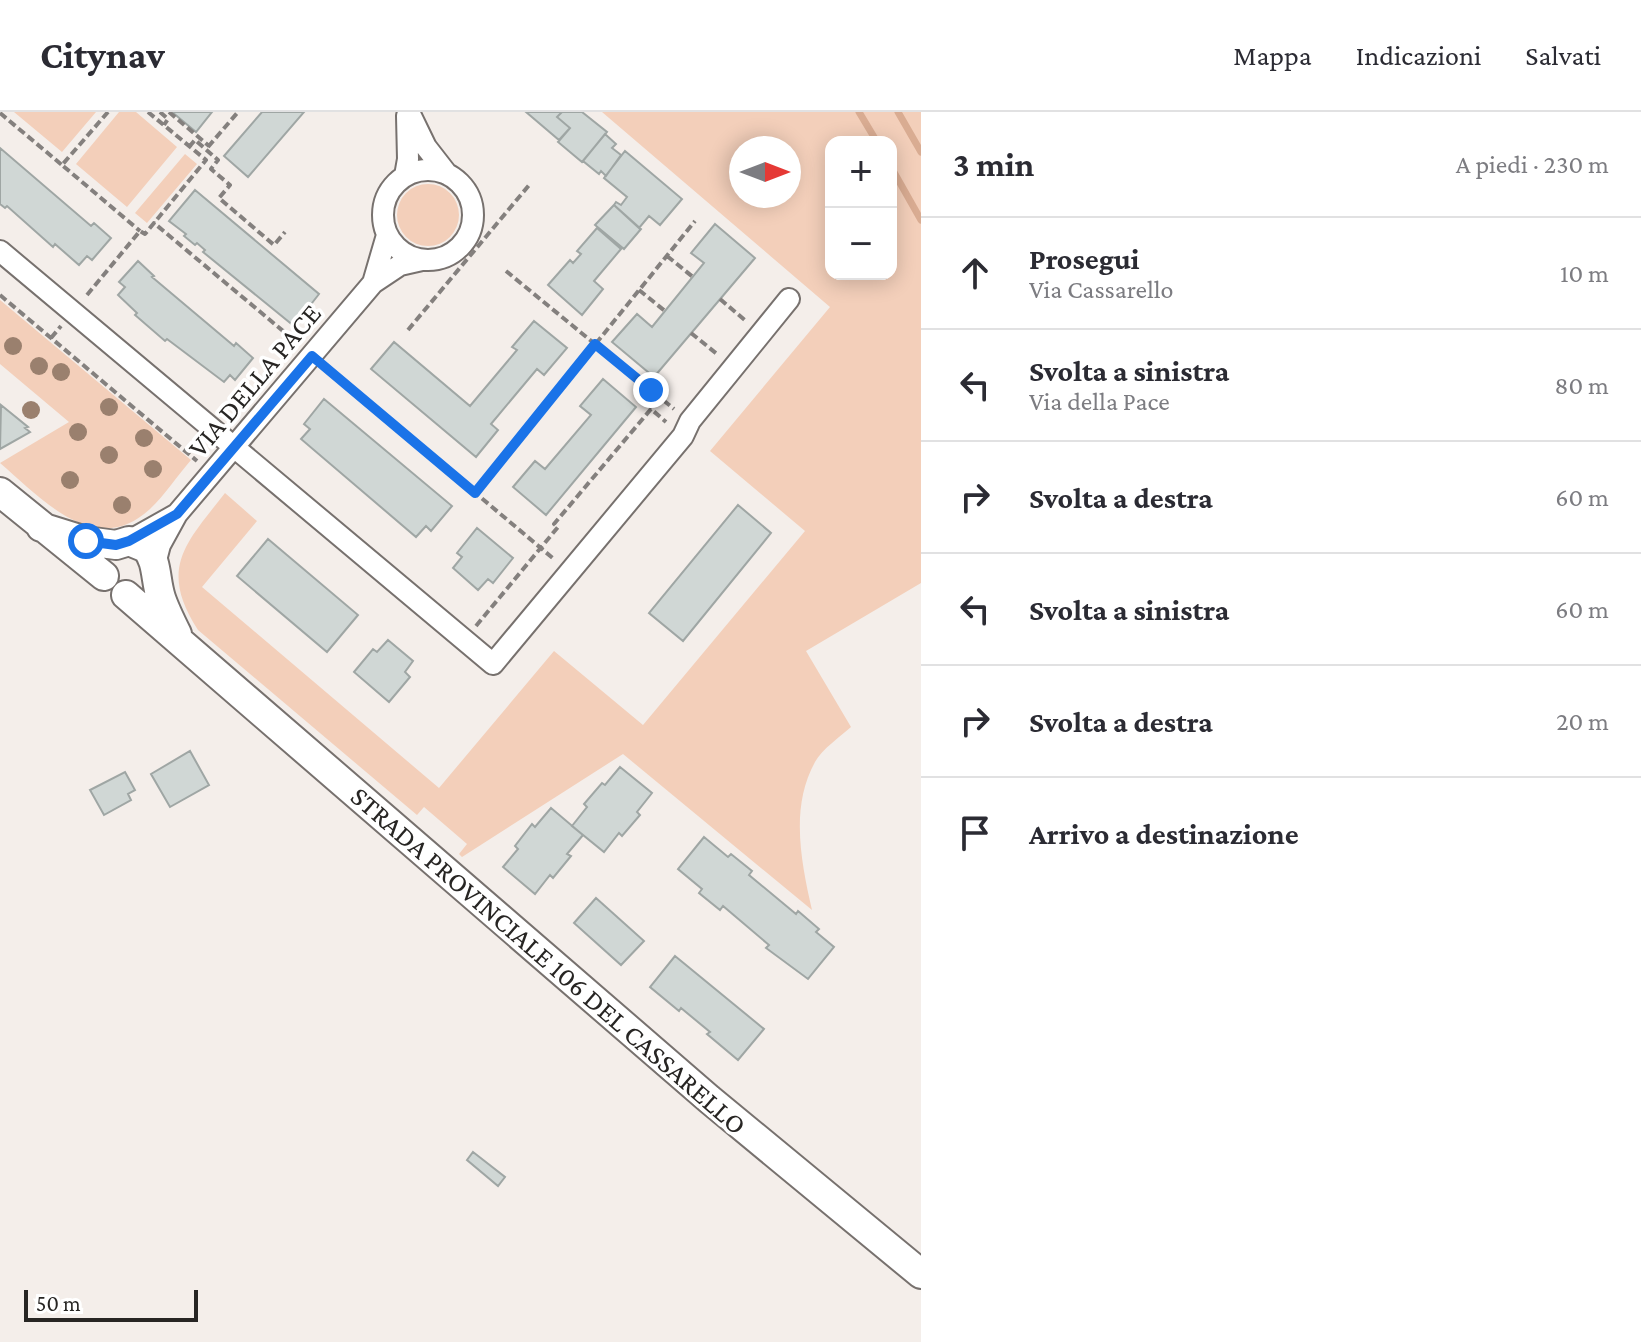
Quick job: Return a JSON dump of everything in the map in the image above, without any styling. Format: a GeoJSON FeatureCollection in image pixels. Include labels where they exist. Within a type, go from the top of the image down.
{"type":"FeatureCollection","features":[{"type":"Feature","properties":{"kind":"street","name":"VIA DELLA PACE"},"geometry":{"type":"LineString","coordinates":[[155,570],[166,532],[177,514],[373,283],[400,265],[438,259],[452,253],[463,243],[471,229],[473,213],[469,197],[426,147],[408,112]]}},
{"type":"Feature","properties":{"kind":"street","name":"VIA DELLA PACE"},"geometry":{"type":"LineString","coordinates":[[373,283],[387,235],[383,205],[389,191],[405,176],[408,112]]}},
{"type":"Feature","properties":{"kind":"street"},"geometry":{"type":"LineString","coordinates":[[405,176],[433,170],[447,174]]}},
{"type":"Feature","properties":{"kind":"street"},"geometry":{"type":"LineString","coordinates":[[387,235],[408,256],[423,260]]}},
{"type":"Feature","properties":{"kind":"street"},"geometry":{"type":"LineString","coordinates":[[0,251],[493,664],[789,299]]}},
{"type":"Feature","properties":{"kind":"street"},"geometry":{"type":"LineString","coordinates":[[0,492],[104,576],[112,589],[126,595],[144,591],[155,570]]}},
{"type":"Feature","properties":{"kind":"street","name":"VIA DELLA PACE"},"geometry":{"type":"LineString","coordinates":[[123,543],[177,514]]}},
{"type":"Feature","properties":{"kind":"street"},"geometry":{"type":"LineString","coordinates":[[41,527],[72,538],[146,548],[155,570],[161,599],[181,641]]}},
{"type":"Feature","properties":{"kind":"street"},"geometry":{"type":"LineString","coordinates":[[104,576],[104,558],[123,543]]}},
{"type":"Feature","properties":{"kind":"street","name":"STRADA PROVINCIALE 106 DEL CASSARELLO"},"geometry":{"type":"LineString","coordinates":[[126,595],[709,1099],[921,1274]]}},
{"type":"Feature","properties":{"kind":"path"},"geometry":{"type":"LineString","coordinates":[[62,165],[108,112]]}},
{"type":"Feature","properties":{"kind":"path"},"geometry":{"type":"LineString","coordinates":[[0,113],[145,234],[206,160],[148,112]]}},
{"type":"Feature","properties":{"kind":"path"},"geometry":{"type":"LineString","coordinates":[[160,112],[168,119],[164,125]]}},
{"type":"Feature","properties":{"kind":"path"},"geometry":{"type":"LineString","coordinates":[[169,112],[218,160],[211,169],[230,185],[219,198],[274,245],[285,232]]}},
{"type":"Feature","properties":{"kind":"path"},"geometry":{"type":"LineString","coordinates":[[208,148],[238,112]]}},
{"type":"Feature","properties":{"kind":"path"},"geometry":{"type":"LineString","coordinates":[[189,147],[195,140],[208,148]]}},
{"type":"Feature","properties":{"kind":"path"},"geometry":{"type":"LineString","coordinates":[[408,330],[530,184]]}},
{"type":"Feature","properties":{"kind":"path"},"geometry":{"type":"LineString","coordinates":[[475,493],[695,221]]}},
{"type":"Feature","properties":{"kind":"path"},"geometry":{"type":"LineString","coordinates":[[154,223],[569,571]]}},
{"type":"Feature","properties":{"kind":"path"},"geometry":{"type":"LineString","coordinates":[[51,338],[140,231]]}},
{"type":"Feature","properties":{"kind":"path"},"geometry":{"type":"LineString","coordinates":[[667,256],[693,277]]}},
{"type":"Feature","properties":{"kind":"path"},"geometry":{"type":"LineString","coordinates":[[506,271],[595,344],[686,429]]}},
{"type":"Feature","properties":{"kind":"path"},"geometry":{"type":"LineString","coordinates":[[639,290],[665,311]]}},
{"type":"Feature","properties":{"kind":"path"},"geometry":{"type":"LineString","coordinates":[[0,295],[212,473]]}},
{"type":"Feature","properties":{"kind":"path"},"geometry":{"type":"LineString","coordinates":[[720,299],[761,333]]}},
{"type":"Feature","properties":{"kind":"path"},"geometry":{"type":"LineString","coordinates":[[691,333],[734,367]]}},
{"type":"Feature","properties":{"kind":"path"},"geometry":{"type":"LineString","coordinates":[[465,640],[558,527],[554,524],[651,409],[686,429]]}},
{"type":"Feature","properties":{"kind":"shaded area"},"geometry":{"type":"Polygon","coordinates":[[[14,112],[96,112],[62,152],[14,112]]]}},
{"type":"Feature","properties":{"kind":"shaded area"},"geometry":{"type":"Polygon","coordinates":[[[119,112],[136,112],[177,147],[127,207],[76,164],[119,112]]]}},
{"type":"Feature","properties":{"kind":"shaded area"},"geometry":{"type":"Polygon","coordinates":[[[602,112],[921,112],[921,583],[806,651],[851,727],[818,757],[802,797],[800,835],[812,910],[623,754],[462,857],[459,854],[467,844],[424,807],[417,815],[198,630],[180,589],[182,557],[189,542],[225,493],[257,521],[202,587],[439,788],[554,651],[643,725],[805,531],[710,451],[830,307],[602,112]]]}},
{"type":"Feature","properties":{"kind":"shaded area"},"geometry":{"type":"Polygon","coordinates":[[[185,154],[197,164],[147,223],[135,213],[185,154]]]}},
{"type":"Feature","properties":{"kind":"shaded area"},"geometry":{"type":"Polygon","coordinates":[[[428,184],[440,186],[450,193],[457,203],[457,227],[450,237],[440,244],[428,246],[416,244],[406,237],[399,227],[397,215],[399,203],[406,193],[416,186],[428,184]]]}},
{"type":"Feature","properties":{"kind":"shaded area"},"geometry":{"type":"Polygon","coordinates":[[[0,300],[191,460],[155,504],[129,523],[109,528],[89,526],[70,518],[33,492],[0,463],[69,422],[0,364],[0,300]]]}},
{"type":"Feature","properties":{"kind":"building"},"geometry":{"type":"Polygon","coordinates":[[[172,112],[212,112],[196,132],[172,112]]]}},
{"type":"Feature","properties":{"kind":"building"},"geometry":{"type":"Polygon","coordinates":[[[262,112],[304,112],[248,177],[224,156],[262,112]]]}},
{"type":"Feature","properties":{"kind":"building"},"geometry":{"type":"Polygon","coordinates":[[[526,112],[562,112],[557,117],[570,128],[559,140],[526,112]]]}},
{"type":"Feature","properties":{"kind":"building"},"geometry":{"type":"Polygon","coordinates":[[[562,112],[582,112],[607,132],[582,162],[558,142],[570,128],[557,117],[562,112]]]}},
{"type":"Feature","properties":{"kind":"building"},"geometry":{"type":"Polygon","coordinates":[[[605,134],[616,144],[612,148],[621,155],[606,176],[583,161],[605,134]]]}},
{"type":"Feature","properties":{"kind":"building"},"geometry":{"type":"Polygon","coordinates":[[[0,148],[91,226],[94,223],[111,238],[92,260],[87,256],[79,265],[55,244],[53,247],[7,206],[5,208],[0,204],[0,148]]]}},
{"type":"Feature","properties":{"kind":"building"},"geometry":{"type":"Polygon","coordinates":[[[625,151],[682,199],[660,225],[649,216],[639,228],[614,205],[616,202],[621,205],[627,197],[604,178],[625,151]]]}},
{"type":"Feature","properties":{"kind":"building"},"geometry":{"type":"Polygon","coordinates":[[[195,190],[319,294],[294,326],[169,221],[195,190]]]}},
{"type":"Feature","properties":{"kind":"building"},"geometry":{"type":"Polygon","coordinates":[[[614,205],[641,229],[624,249],[595,225],[614,205]]]}},
{"type":"Feature","properties":{"kind":"building"},"geometry":{"type":"Polygon","coordinates":[[[715,224],[755,258],[654,377],[612,342],[637,314],[652,327],[704,263],[691,253],[715,224]]]}},
{"type":"Feature","properties":{"kind":"building"},"geometry":{"type":"Polygon","coordinates":[[[597,228],[621,249],[594,281],[603,289],[582,315],[548,285],[570,260],[573,263],[581,254],[577,251],[597,228]]]}},
{"type":"Feature","properties":{"kind":"building"},"geometry":{"type":"Polygon","coordinates":[[[138,261],[152,277],[234,346],[236,343],[253,358],[235,380],[230,375],[224,382],[167,339],[165,341],[135,315],[137,313],[118,295],[125,287],[119,282],[138,261]]]}},
{"type":"Feature","properties":{"kind":"building"},"geometry":{"type":"Polygon","coordinates":[[[534,321],[567,348],[544,375],[537,369],[491,424],[498,430],[476,457],[371,369],[394,342],[470,406],[517,350],[512,347],[534,321]]]}},
{"type":"Feature","properties":{"kind":"building"},"geometry":{"type":"Polygon","coordinates":[[[603,379],[636,407],[546,515],[513,487],[535,461],[545,469],[591,415],[580,406],[603,379]]]}},
{"type":"Feature","properties":{"kind":"building"},"geometry":{"type":"Polygon","coordinates":[[[324,399],[452,506],[431,531],[426,526],[416,537],[301,439],[310,429],[304,424],[324,399]]]}},
{"type":"Feature","properties":{"kind":"building"},"geometry":{"type":"Polygon","coordinates":[[[1,405],[30,432],[0,449],[1,405]]]}},
{"type":"Feature","properties":{"kind":"building"},"geometry":{"type":"Polygon","coordinates":[[[738,505],[771,533],[683,641],[649,613],[738,505]]]}},
{"type":"Feature","properties":{"kind":"building"},"geometry":{"type":"Polygon","coordinates":[[[477,528],[513,558],[493,583],[488,579],[478,590],[453,568],[462,557],[457,553],[477,528]]]}},
{"type":"Feature","properties":{"kind":"building"},"geometry":{"type":"Polygon","coordinates":[[[268,539],[358,615],[327,652],[237,576],[268,539]]]}},
{"type":"Feature","properties":{"kind":"building"},"geometry":{"type":"Polygon","coordinates":[[[388,640],[413,661],[405,672],[410,677],[389,702],[354,672],[373,649],[377,652],[388,640]]]}},
{"type":"Feature","properties":{"kind":"building"},"geometry":{"type":"Polygon","coordinates":[[[190,751],[209,785],[170,807],[151,774],[190,751]]]}},
{"type":"Feature","properties":{"kind":"building"},"geometry":{"type":"Polygon","coordinates":[[[620,767],[652,793],[637,812],[640,815],[622,836],[619,833],[604,852],[572,826],[587,807],[584,804],[620,767]]]}},
{"type":"Feature","properties":{"kind":"building"},"geometry":{"type":"Polygon","coordinates":[[[125,772],[135,790],[128,794],[131,800],[104,815],[90,790],[125,772]]]}},
{"type":"Feature","properties":{"kind":"building"},"geometry":{"type":"Polygon","coordinates":[[[551,808],[583,835],[567,854],[571,856],[535,894],[503,867],[532,824],[535,827],[551,808]]]}},
{"type":"Feature","properties":{"kind":"building"},"geometry":{"type":"Polygon","coordinates":[[[704,837],[728,857],[731,854],[752,871],[749,875],[796,914],[798,911],[834,947],[808,979],[766,948],[769,945],[723,906],[720,910],[699,893],[702,889],[678,869],[704,837]]]}},
{"type":"Feature","properties":{"kind":"building"},"geometry":{"type":"Polygon","coordinates":[[[596,898],[644,941],[621,965],[574,923],[596,898]]]}},
{"type":"Feature","properties":{"kind":"building"},"geometry":{"type":"Polygon","coordinates":[[[675,956],[764,1029],[738,1060],[707,1034],[710,1032],[650,987],[675,956]]]}},
{"type":"Feature","properties":{"kind":"building"},"geometry":{"type":"Polygon","coordinates":[[[473,1152],[505,1177],[498,1186],[467,1160],[473,1152]]]}},
{"type":"Feature","properties":{"kind":"waterway"},"geometry":{"type":"LineString","coordinates":[[859,112],[873,136]]}},
{"type":"Feature","properties":{"kind":"waterway"},"geometry":{"type":"LineString","coordinates":[[898,112],[921,152]]}},
{"type":"Feature","properties":{"kind":"waterway"},"geometry":{"type":"LineString","coordinates":[[897,178],[921,220]]}},
{"type":"Feature","properties":{"kind":"route"},"geometry":{"type":"LineString","coordinates":[[86,541],[116,545],[177,514],[312,356],[475,493],[595,344],[651,390]]}}]}
